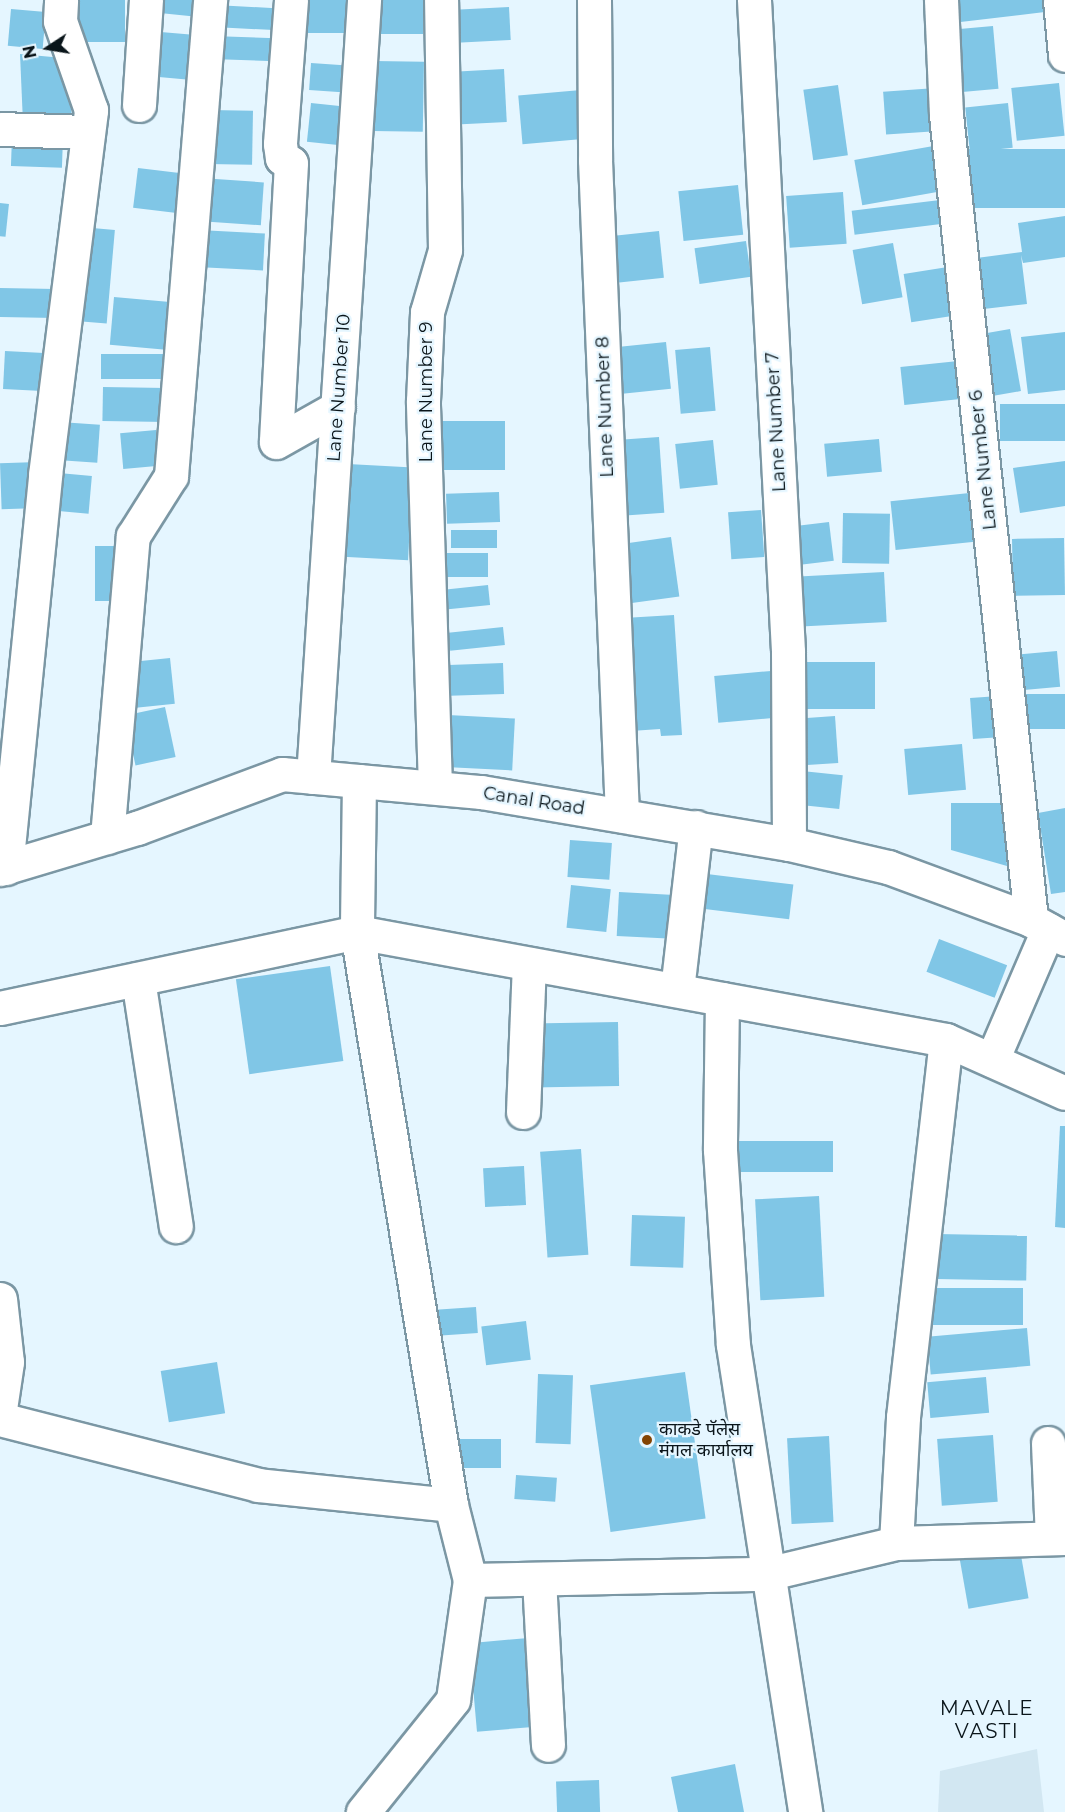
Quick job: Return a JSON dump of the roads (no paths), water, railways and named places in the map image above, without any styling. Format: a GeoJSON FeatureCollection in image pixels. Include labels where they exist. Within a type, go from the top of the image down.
{"type":"FeatureCollection","features":[{"type":"Feature","properties":{"kind":"street"},"geometry":{"type":"LineString","coordinates":[[3,868],[45,475],[91,110],[60,21],[61,0]]}},
{"type":"Feature","properties":{"kind":"street"},"geometry":{"type":"LineString","coordinates":[[139,105],[146,0]]}},
{"type":"Feature","properties":{"kind":"street"},"geometry":{"type":"LineString","coordinates":[[107,837],[133,536],[171,476],[210,0]]}},
{"type":"Feature","properties":{"kind":"street"},"geometry":{"type":"LineString","coordinates":[[291,0],[280,144],[282,158],[291,163],[276,442],[338,407]]}},
{"type":"Feature","properties":{"kind":"street","name":"Lane Number 10"},"geometry":{"type":"LineString","coordinates":[[313,777],[364,0]]}},
{"type":"Feature","properties":{"kind":"street","name":"Lane Number 9"},"geometry":{"type":"LineString","coordinates":[[435,787],[423,401],[427,312],[445,250],[441,0]]}},
{"type":"Feature","properties":{"kind":"street","name":"Lane Number 8"},"geometry":{"type":"LineString","coordinates":[[594,0],[595,160],[622,815]]}},
{"type":"Feature","properties":{"kind":"street","name":"Lane Number 7"},"geometry":{"type":"LineString","coordinates":[[754,0],[788,652],[789,844]]}},
{"type":"Feature","properties":{"kind":"street","name":"Lane Number 6"},"geometry":{"type":"LineString","coordinates":[[941,0],[946,115],[1048,930]]}},
{"type":"Feature","properties":{"kind":"street"},"geometry":{"type":"LineString","coordinates":[[1060,0],[1065,55]]}},
{"type":"Feature","properties":{"kind":"street"},"geometry":{"type":"LineString","coordinates":[[0,129],[88,132]]}},
{"type":"Feature","properties":{"kind":"street","name":"Canal Road"},"geometry":{"type":"LineString","coordinates":[[3,868],[107,837],[282,774],[435,787],[622,815],[789,844],[888,867],[1048,930]]}},
{"type":"Feature","properties":{"kind":"street"},"geometry":{"type":"LineString","coordinates":[[359,781],[357,932],[451,1505],[470,1580],[453,1700],[363,1812]]}},
{"type":"Feature","properties":{"kind":"street"},"geometry":{"type":"LineString","coordinates":[[676,990],[696,827]]}},
{"type":"Feature","properties":{"kind":"street"},"geometry":{"type":"LineString","coordinates":[[992,1060],[1048,930]]}},
{"type":"Feature","properties":{"kind":"street"},"geometry":{"type":"LineString","coordinates":[[0,1008],[357,932],[946,1040],[1065,1093]]}},
{"type":"Feature","properties":{"kind":"street"},"geometry":{"type":"LineString","coordinates":[[523,1112],[529,964]]}},
{"type":"Feature","properties":{"kind":"street"},"geometry":{"type":"LineString","coordinates":[[138,979],[176,1226]]}},
{"type":"Feature","properties":{"kind":"street"},"geometry":{"type":"LineString","coordinates":[[722,999],[720,1150],[733,1345],[766,1574],[805,1812]]}},
{"type":"Feature","properties":{"kind":"street"},"geometry":{"type":"LineString","coordinates":[[896,1544],[903,1417],[946,1040]]}},
{"type":"Feature","properties":{"kind":"street"},"geometry":{"type":"LineString","coordinates":[[0,1299],[8,1362],[0,1409]]}},
{"type":"Feature","properties":{"kind":"street"},"geometry":{"type":"LineString","coordinates":[[0,1419],[258,1485],[451,1505]]}},
{"type":"Feature","properties":{"kind":"street"},"geometry":{"type":"LineString","coordinates":[[470,1580],[766,1574],[896,1544],[1059,1538],[1047,1443]]}},
{"type":"Feature","properties":{"kind":"street"},"geometry":{"type":"LineString","coordinates":[[539,1579],[548,1745]]}},
{"type":"Feature","properties":{"kind":"place","name":"काकडे पॅलेस मंगल कार्यालय"},"geometry":{"type":"Point","coordinates":[647,1440]}},
{"type":"Feature","properties":{"kind":"district","name":"MAVALE VASTI"},"geometry":{"type":"Point","coordinates":[987,1720]}}]}
